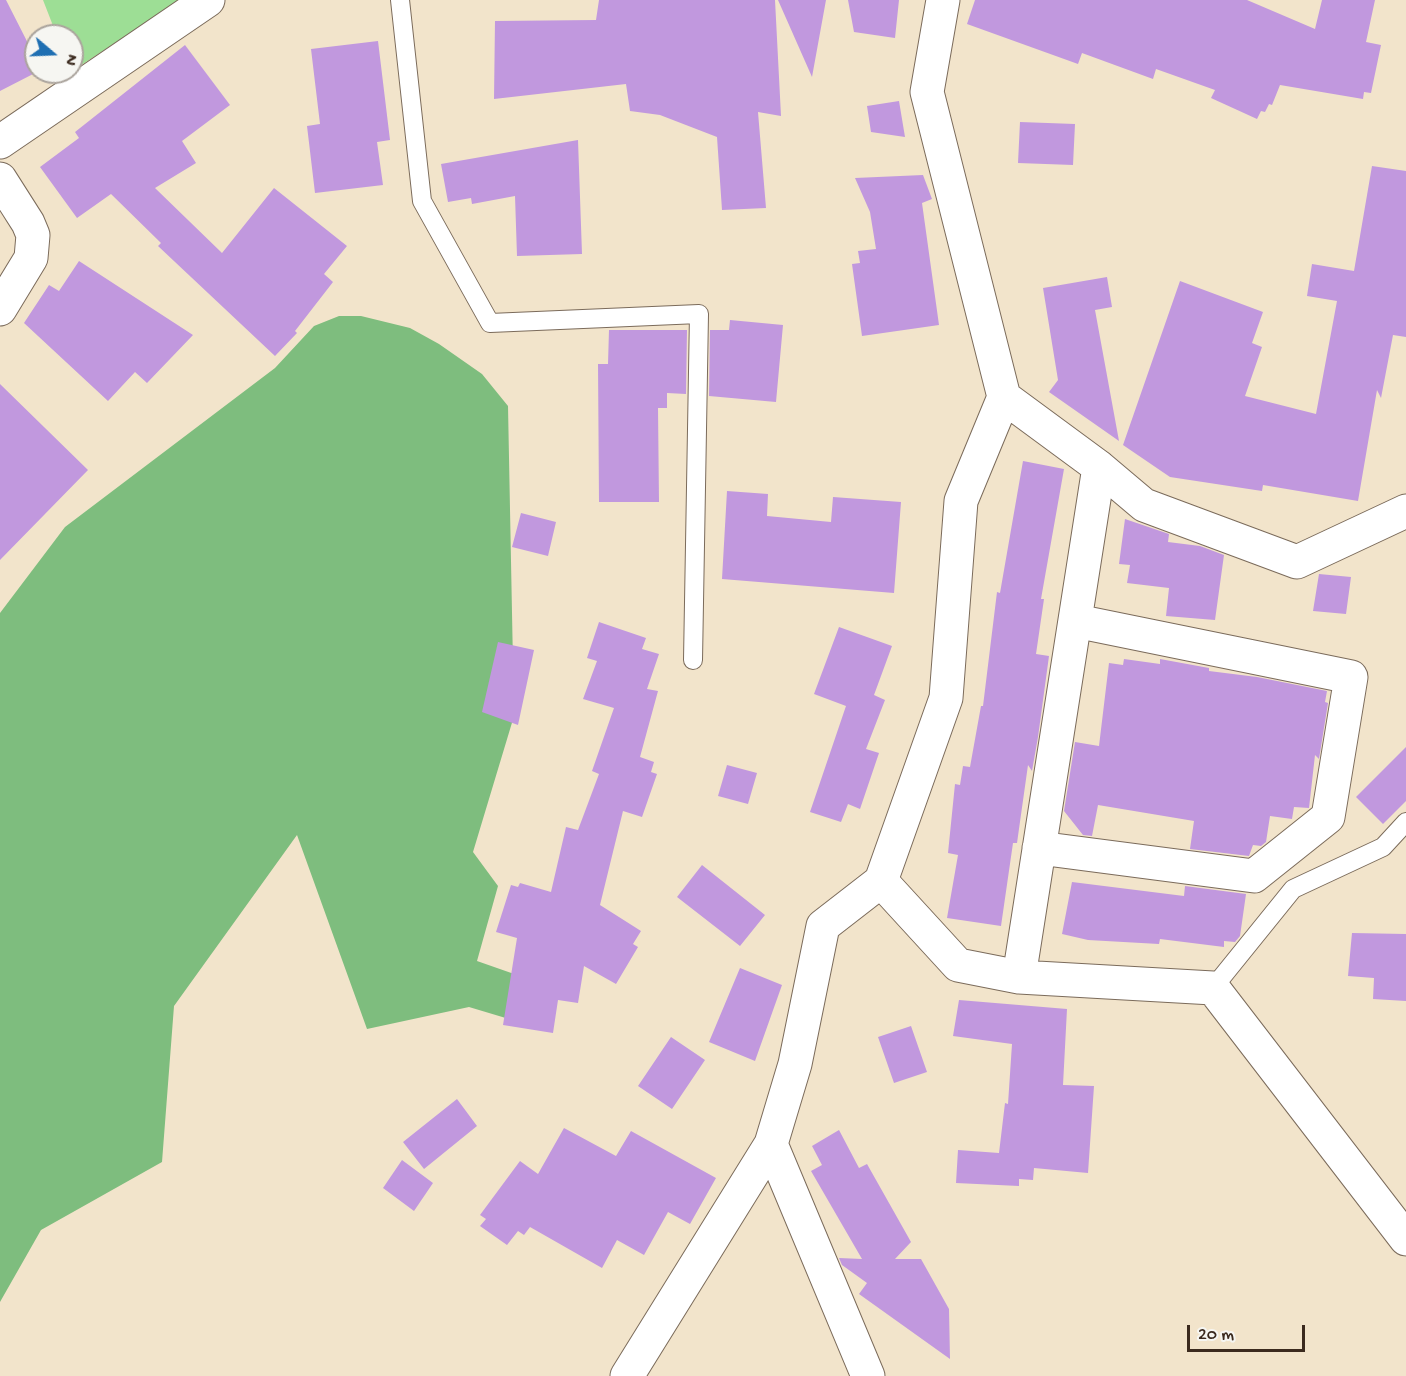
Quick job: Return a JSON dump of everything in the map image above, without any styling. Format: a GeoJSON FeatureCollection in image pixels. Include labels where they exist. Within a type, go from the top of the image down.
{"type":"FeatureCollection","features":[{"type":"Feature","properties":{"kind":"street"},"geometry":{"type":"LineString","coordinates":[[0,142],[208,0]]}},
{"type":"Feature","properties":{"kind":"street"},"geometry":{"type":"LineString","coordinates":[[627,1376],[771,1144],[795,1064],[823,926],[881,881],[946,698],[961,501],[1004,397],[927,92],[943,0]]}},
{"type":"Feature","properties":{"kind":"street"},"geometry":{"type":"LineString","coordinates":[[0,179],[33,235],[32,258],[0,309]]}},
{"type":"Feature","properties":{"kind":"street"},"geometry":{"type":"LineString","coordinates":[[1004,397],[1099,467],[1144,505],[1297,562],[1406,511]]}},
{"type":"Feature","properties":{"kind":"street"},"geometry":{"type":"LineString","coordinates":[[1019,977],[1099,467]]}},
{"type":"Feature","properties":{"kind":"street"},"geometry":{"type":"LineString","coordinates":[[1039,848],[1254,876],[1328,816],[1351,678],[1076,621]]}},
{"type":"Feature","properties":{"kind":"street"},"geometry":{"type":"LineString","coordinates":[[881,881],[958,965],[1019,977],[1213,988],[1406,1239]]}},
{"type":"Feature","properties":{"kind":"street"},"geometry":{"type":"LineString","coordinates":[[771,1144],[868,1376]]}},
{"type":"Feature","properties":{"kind":"lane"},"geometry":{"type":"LineString","coordinates":[[400,0],[422,201],[490,323],[699,314],[693,660]]}},
{"type":"Feature","properties":{"kind":"lane"},"geometry":{"type":"LineString","coordinates":[[1213,988],[1293,889],[1383,847],[1406,822]]}},
{"type":"Feature","properties":{"kind":"green space"},"geometry":{"type":"Polygon","coordinates":[[[43,0],[181,0],[84,63],[84,24],[52,24],[43,0]]]}},
{"type":"Feature","properties":{"kind":"green space"},"geometry":{"type":"Polygon","coordinates":[[[339,316],[361,316],[410,328],[439,344],[482,374],[508,406],[514,716],[473,852],[498,886],[477,961],[557,989],[519,1022],[469,1007],[367,1029],[297,835],[174,1006],[162,1162],[41,1230],[0,1302],[0,613],[65,527],[275,368],[314,326],[339,316]]]}},
{"type":"Feature","properties":{"kind":"building"},"geometry":{"type":"Polygon","coordinates":[[[0,0],[6,0],[24,35],[24,79],[0,91],[0,0]]]}},
{"type":"Feature","properties":{"kind":"building"},"geometry":{"type":"Polygon","coordinates":[[[599,0],[775,0],[781,116],[758,112],[766,208],[722,210],[717,137],[660,115],[630,111],[626,84],[494,99],[495,21],[596,20],[599,0]]]}},
{"type":"Feature","properties":{"kind":"building"},"geometry":{"type":"Polygon","coordinates":[[[778,0],[826,0],[812,77],[778,0]]]}},
{"type":"Feature","properties":{"kind":"building"},"geometry":{"type":"Polygon","coordinates":[[[848,0],[899,0],[895,38],[854,32],[848,0]]]}},
{"type":"Feature","properties":{"kind":"building"},"geometry":{"type":"Polygon","coordinates":[[[975,0],[1247,0],[1315,29],[1322,0],[1375,0],[1366,42],[1381,45],[1371,93],[1364,92],[1363,99],[1280,85],[1272,105],[1269,104],[1265,112],[1261,111],[1257,119],[1211,98],[1215,90],[1156,69],[1153,79],[1082,53],[1078,64],[967,24],[975,0]]]}},
{"type":"Feature","properties":{"kind":"building"},"geometry":{"type":"Polygon","coordinates":[[[378,41],[390,140],[377,142],[383,185],[315,193],[307,126],[320,124],[311,49],[378,41]]]}},
{"type":"Feature","properties":{"kind":"building"},"geometry":{"type":"Polygon","coordinates":[[[185,45],[230,105],[182,141],[196,163],[155,188],[222,253],[274,188],[347,246],[324,274],[333,282],[295,331],[297,333],[275,356],[158,246],[161,243],[111,194],[77,218],[40,167],[79,138],[75,132],[185,45]]]}},
{"type":"Feature","properties":{"kind":"building"},"geometry":{"type":"Polygon","coordinates":[[[899,101],[905,137],[871,132],[867,106],[899,101]]]}},
{"type":"Feature","properties":{"kind":"building"},"geometry":{"type":"Polygon","coordinates":[[[1020,122],[1075,124],[1073,165],[1018,163],[1020,122]]]}},
{"type":"Feature","properties":{"kind":"building"},"geometry":{"type":"Polygon","coordinates":[[[578,140],[582,254],[517,256],[515,196],[472,204],[471,198],[448,202],[441,164],[578,140]]]}},
{"type":"Feature","properties":{"kind":"building"},"geometry":{"type":"Polygon","coordinates":[[[1372,166],[1406,171],[1406,337],[1393,335],[1381,398],[1377,390],[1358,501],[1263,485],[1262,491],[1170,477],[1123,445],[1180,281],[1263,312],[1252,343],[1262,347],[1245,396],[1316,414],[1337,301],[1307,296],[1312,264],[1354,271],[1372,166]]]}},
{"type":"Feature","properties":{"kind":"building"},"geometry":{"type":"Polygon","coordinates":[[[923,175],[932,199],[922,203],[939,325],[862,336],[852,264],[860,263],[858,251],[876,249],[870,212],[855,178],[923,175]]]}},
{"type":"Feature","properties":{"kind":"building"},"geometry":{"type":"Polygon","coordinates":[[[79,261],[193,335],[147,383],[135,372],[108,401],[24,323],[49,285],[59,291],[79,261]]]}},
{"type":"Feature","properties":{"kind":"building"},"geometry":{"type":"Polygon","coordinates":[[[1107,277],[1112,307],[1095,310],[1119,441],[1049,392],[1058,380],[1043,288],[1107,277]]]}},
{"type":"Feature","properties":{"kind":"building"},"geometry":{"type":"Polygon","coordinates":[[[730,320],[783,325],[776,402],[709,396],[710,330],[729,330],[730,320]]]}},
{"type":"Feature","properties":{"kind":"building"},"geometry":{"type":"Polygon","coordinates":[[[609,330],[687,330],[686,394],[667,393],[667,408],[658,408],[659,502],[599,502],[598,364],[608,364],[609,330]]]}},
{"type":"Feature","properties":{"kind":"building"},"geometry":{"type":"Polygon","coordinates":[[[0,384],[88,470],[0,560],[0,384]]]}},
{"type":"Feature","properties":{"kind":"building"},"geometry":{"type":"Polygon","coordinates":[[[1023,461],[1064,469],[1041,599],[1044,599],[1036,654],[1049,656],[1038,737],[1032,771],[1028,765],[1017,843],[1013,843],[1001,926],[947,918],[958,855],[948,853],[955,784],[960,785],[963,766],[970,767],[981,706],[983,706],[997,592],[1000,593],[1023,461]]]}},
{"type":"Feature","properties":{"kind":"building"},"geometry":{"type":"Polygon","coordinates":[[[727,491],[768,494],[767,516],[831,522],[833,497],[901,502],[894,593],[722,579],[727,491]]]}},
{"type":"Feature","properties":{"kind":"building"},"geometry":{"type":"Polygon","coordinates":[[[521,513],[556,522],[548,556],[512,547],[521,513]]]}},
{"type":"Feature","properties":{"kind":"building"},"geometry":{"type":"Polygon","coordinates":[[[1125,519],[1169,534],[1168,542],[1200,546],[1224,555],[1215,620],[1166,616],[1169,588],[1127,583],[1130,565],[1119,564],[1125,519]]]}},
{"type":"Feature","properties":{"kind":"building"},"geometry":{"type":"Polygon","coordinates":[[[1319,574],[1351,577],[1346,614],[1313,611],[1319,574]]]}},
{"type":"Feature","properties":{"kind":"building"},"geometry":{"type":"Polygon","coordinates":[[[599,622],[646,638],[642,649],[659,654],[647,689],[658,691],[640,757],[654,762],[651,772],[657,774],[642,817],[623,811],[600,905],[641,931],[633,944],[638,947],[616,984],[584,966],[578,1003],[558,1000],[553,1033],[503,1025],[517,938],[496,932],[511,885],[518,887],[520,883],[551,892],[566,827],[578,830],[599,774],[592,771],[614,708],[583,699],[597,661],[587,658],[599,622]]]}},
{"type":"Feature","properties":{"kind":"building"},"geometry":{"type":"Polygon","coordinates":[[[839,627],[892,646],[874,695],[885,700],[866,749],[879,753],[860,809],[848,804],[841,822],[810,812],[846,706],[814,694],[839,627]]]}},
{"type":"Feature","properties":{"kind":"building"},"geometry":{"type":"Polygon","coordinates":[[[498,642],[534,650],[518,725],[482,712],[498,642]]]}},
{"type":"Feature","properties":{"kind":"building"},"geometry":{"type":"Polygon","coordinates":[[[1124,659],[1160,664],[1160,659],[1209,668],[1209,671],[1257,677],[1327,691],[1325,702],[1328,703],[1319,759],[1315,755],[1309,808],[1294,807],[1292,819],[1270,816],[1266,842],[1261,846],[1253,845],[1249,856],[1190,849],[1194,821],[1098,805],[1092,836],[1083,835],[1064,811],[1075,742],[1099,746],[1109,663],[1123,665],[1124,659]]]}},
{"type":"Feature","properties":{"kind":"building"},"geometry":{"type":"Polygon","coordinates":[[[1406,747],[1406,801],[1383,824],[1356,797],[1406,747]]]}},
{"type":"Feature","properties":{"kind":"building"},"geometry":{"type":"Polygon","coordinates":[[[727,765],[757,773],[748,804],[718,796],[727,765]]]}},
{"type":"Feature","properties":{"kind":"building"},"geometry":{"type":"Polygon","coordinates":[[[702,865],[765,915],[740,946],[677,897],[702,865]]]}},
{"type":"Feature","properties":{"kind":"building"},"geometry":{"type":"Polygon","coordinates":[[[1072,882],[1184,896],[1185,886],[1246,894],[1240,936],[1235,942],[1224,941],[1224,947],[1160,939],[1159,944],[1088,940],[1062,934],[1072,882]]]}},
{"type":"Feature","properties":{"kind":"building"},"geometry":{"type":"Polygon","coordinates":[[[1352,933],[1406,934],[1406,1001],[1373,999],[1374,978],[1348,976],[1352,933]]]}},
{"type":"Feature","properties":{"kind":"building"},"geometry":{"type":"Polygon","coordinates":[[[740,968],[782,985],[755,1061],[709,1042],[740,968]]]}},
{"type":"Feature","properties":{"kind":"building"},"geometry":{"type":"Polygon","coordinates":[[[959,1000],[1067,1009],[1063,1085],[1094,1086],[1088,1173],[1034,1168],[1033,1180],[1019,1179],[1019,1186],[956,1183],[958,1150],[999,1153],[1005,1103],[1008,1104],[1012,1044],[953,1036],[959,1000]]]}},
{"type":"Feature","properties":{"kind":"building"},"geometry":{"type":"Polygon","coordinates":[[[911,1026],[927,1072],[894,1083],[878,1037],[911,1026]]]}},
{"type":"Feature","properties":{"kind":"building"},"geometry":{"type":"Polygon","coordinates":[[[671,1037],[705,1060],[672,1109],[638,1086],[671,1037]]]}},
{"type":"Feature","properties":{"kind":"building"},"geometry":{"type":"Polygon","coordinates":[[[457,1099],[477,1126],[424,1169],[403,1142],[457,1099]]]}},
{"type":"Feature","properties":{"kind":"building"},"geometry":{"type":"Polygon","coordinates":[[[564,1128],[616,1156],[631,1131],[716,1178],[690,1224],[668,1212],[644,1255],[617,1240],[602,1268],[530,1227],[524,1235],[518,1231],[507,1245],[480,1226],[486,1219],[480,1215],[520,1161],[538,1174],[564,1128]]]}},
{"type":"Feature","properties":{"kind":"building"},"geometry":{"type":"Polygon","coordinates":[[[839,1130],[859,1168],[867,1164],[911,1242],[895,1259],[921,1259],[949,1309],[950,1359],[859,1294],[867,1283],[842,1265],[839,1258],[862,1259],[811,1171],[822,1165],[812,1146],[839,1130]]]}},
{"type":"Feature","properties":{"kind":"building"},"geometry":{"type":"Polygon","coordinates":[[[402,1160],[433,1183],[414,1211],[383,1188],[402,1160]]]}}]}
